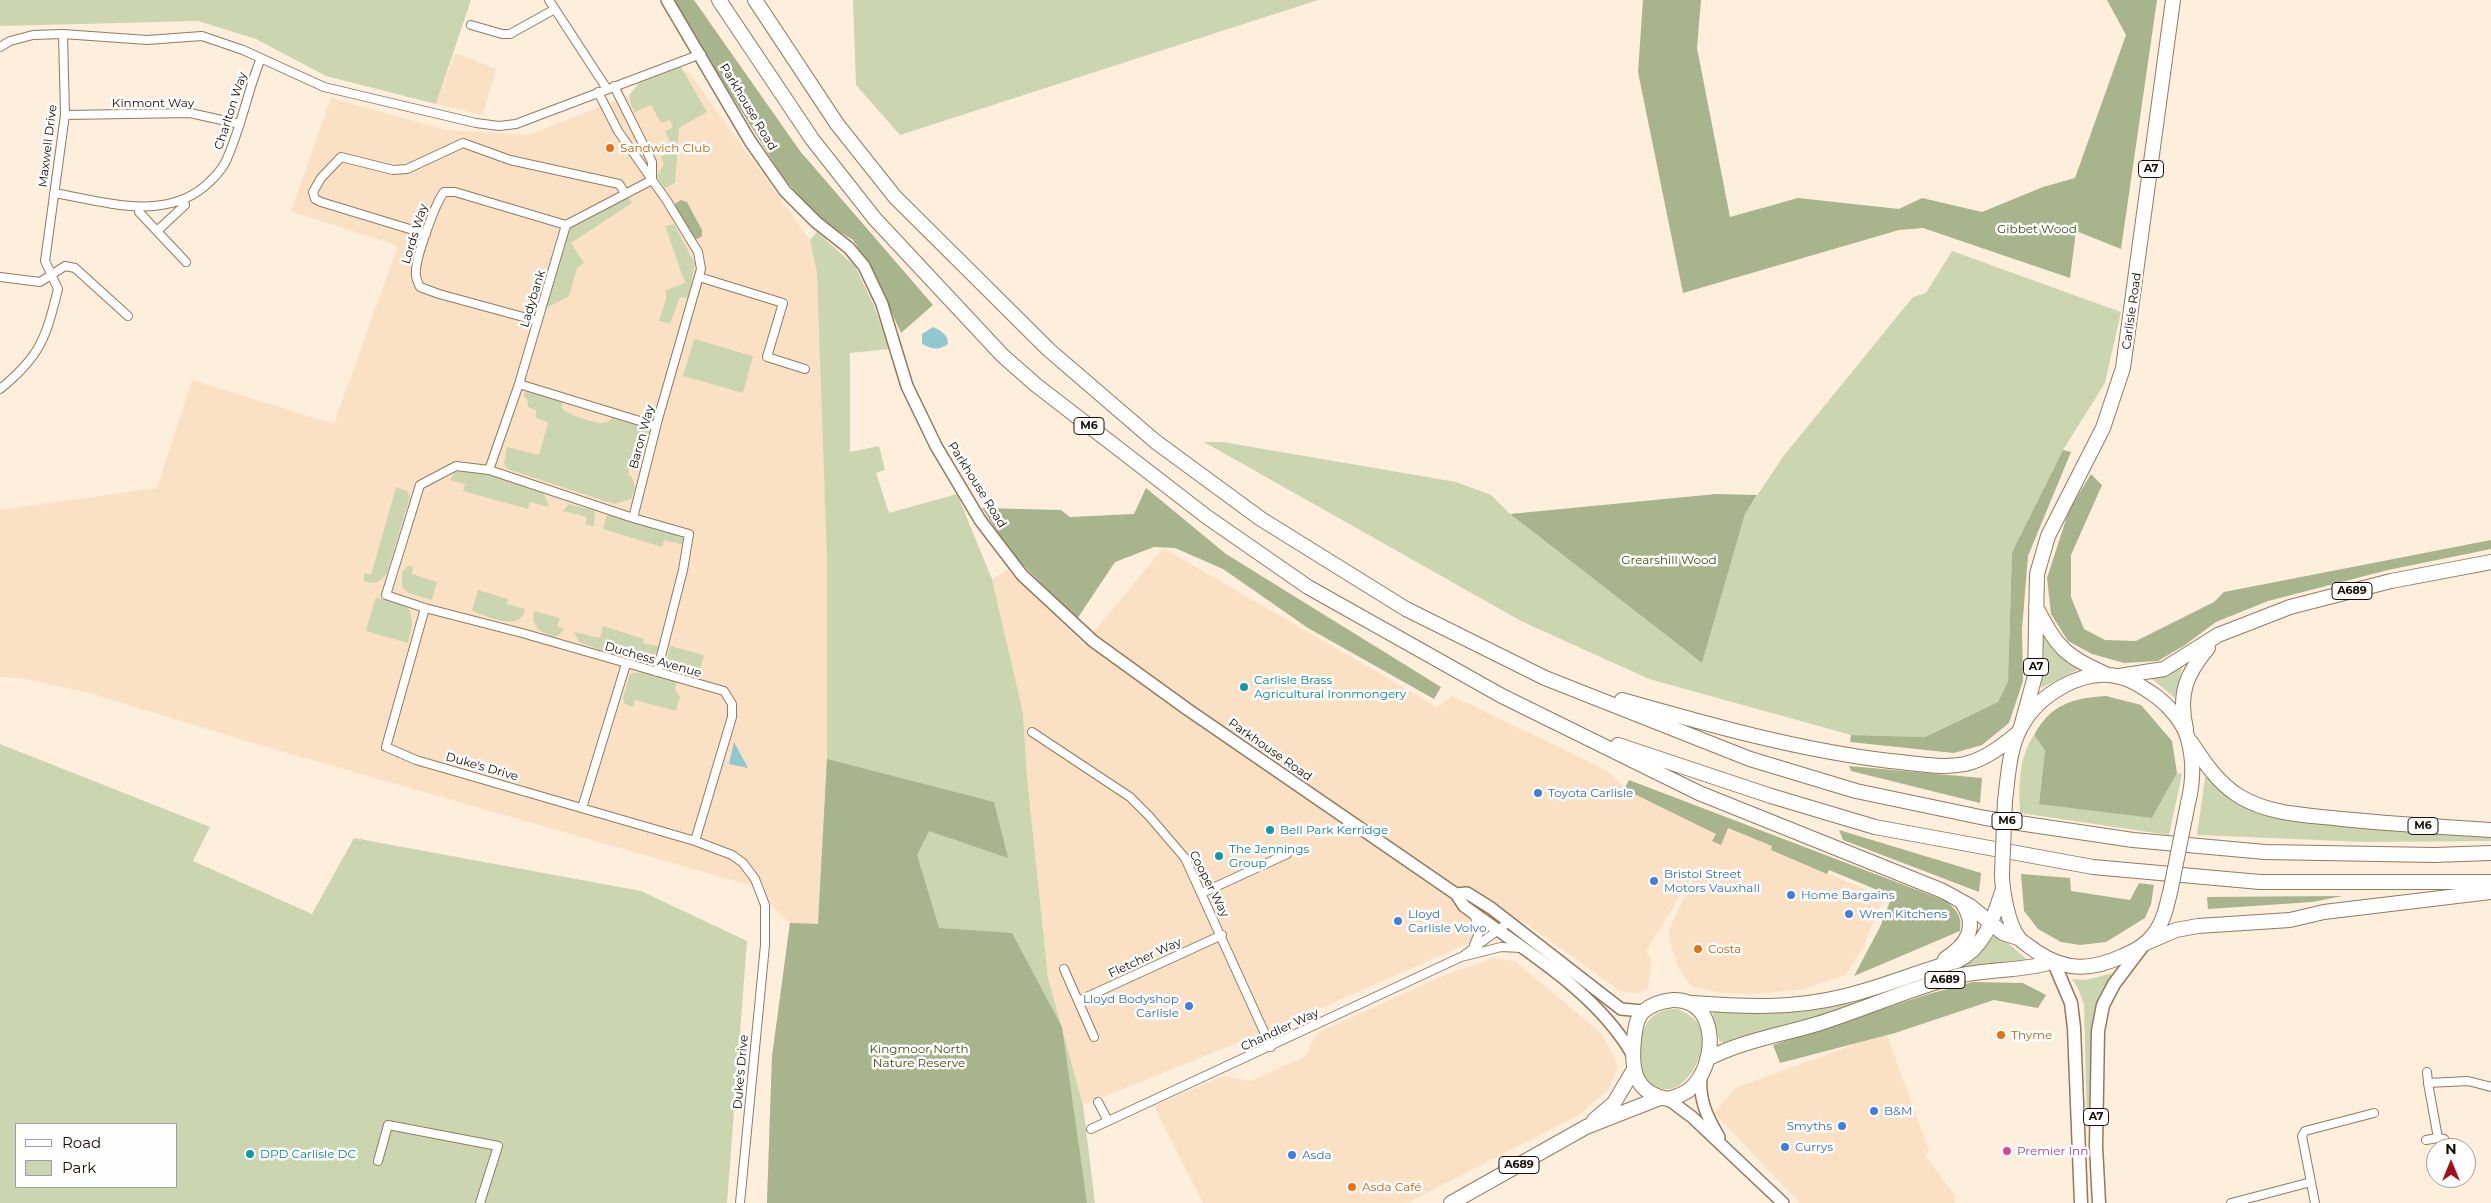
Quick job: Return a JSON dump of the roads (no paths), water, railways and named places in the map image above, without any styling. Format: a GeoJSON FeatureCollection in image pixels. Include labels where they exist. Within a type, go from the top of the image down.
{"type":"FeatureCollection","features":[{"type":"Feature","properties":{"kind":"highway","name":"M6"},"geometry":{"type":"LineString","coordinates":[[719,0],[812,139],[876,218],[1003,356],[1036,385],[1207,517],[1308,587],[1502,696],[1699,793],[1943,891],[1960,900],[1992,923]]}},
{"type":"Feature","properties":{"kind":"highway","name":"M6"},"geometry":{"type":"LineString","coordinates":[[755,0],[837,124],[895,197],[1049,350],[1156,442],[1262,519],[1406,610],[1545,678],[1750,759],[1856,791],[1985,818],[2133,840],[2264,852],[2434,856],[2491,853]]}},
{"type":"Feature","properties":{"kind":"highway","name":"Carlisle Road"},"geometry":{"type":"LineString","coordinates":[[2002,892],[2005,801],[2010,762],[2036,668],[2037,574],[2048,536],[2103,428],[2123,368],[2173,0]]}},
{"type":"Feature","properties":{"kind":"highway","name":"A689"},"geometry":{"type":"LineString","coordinates":[[2114,676],[2164,669],[2218,636],[2290,608],[2391,581],[2491,562]]}},
{"type":"Feature","properties":{"kind":"highway","name":"Carlisle Road"},"geometry":{"type":"LineString","coordinates":[[2036,606],[2052,636],[2064,651],[2077,661],[2144,688],[2161,700],[2173,712],[2188,738]]}},
{"type":"Feature","properties":{"kind":"highway","name":"A689"},"geometry":{"type":"LineString","coordinates":[[2188,738],[2184,710],[2186,682],[2192,667],[2218,636]]}},
{"type":"Feature","properties":{"kind":"highway"},"geometry":{"type":"LineString","coordinates":[[2019,730],[2034,709],[2059,689],[2083,679],[2114,676]]}},
{"type":"Feature","properties":{"kind":"highway","name":"M6"},"geometry":{"type":"LineString","coordinates":[[1545,678],[1741,734],[1875,759],[1920,764],[1962,764],[1988,755],[2019,730]]}},
{"type":"Feature","properties":{"kind":"highway","name":"M6"},"geometry":{"type":"LineString","coordinates":[[1568,728],[1771,796],[1875,827],[2093,867],[2260,882],[2491,882]]}},
{"type":"Feature","properties":{"kind":"highway","name":"M6"},"geometry":{"type":"LineString","coordinates":[[2188,738],[2214,774],[2226,786],[2248,801],[2269,809],[2374,823],[2491,830]]}},
{"type":"Feature","properties":{"kind":"highway"},"geometry":{"type":"LineString","coordinates":[[2144,945],[2161,923],[2171,888],[2188,803],[2192,772],[2188,738]]}},
{"type":"Feature","properties":{"kind":"highway","name":"A689"},"geometry":{"type":"LineString","coordinates":[[1693,1003],[1776,1007],[1809,1003],[1846,996],[1966,956],[1980,943],[1992,923],[2002,892]]}},
{"type":"Feature","properties":{"kind":"highway"},"geometry":{"type":"LineString","coordinates":[[2002,892],[2018,938]]}},
{"type":"Feature","properties":{"kind":"highway"},"geometry":{"type":"LineString","coordinates":[[1992,923],[2003,933],[2018,938],[2053,962],[2076,967],[2102,964],[2176,930],[2198,926],[2290,920],[2324,912],[2491,892]]}},
{"type":"Feature","properties":{"kind":"highway"},"geometry":{"type":"LineString","coordinates":[[1934,967],[1965,943],[1969,920],[1960,900]]}},
{"type":"Feature","properties":{"kind":"highway","name":"A689"},"geometry":{"type":"LineString","coordinates":[[1708,1059],[1724,1050],[1818,1023],[1955,977],[1998,970],[2029,968],[2053,962]]}},
{"type":"Feature","properties":{"kind":"highway"},"geometry":{"type":"LineString","coordinates":[[1682,1000],[1693,1003],[1706,1019],[1710,1040],[1708,1059],[1701,1076],[1689,1090],[1664,1099],[1643,1087],[1633,1071],[1634,1032],[1643,1012],[1665,1001],[1682,1000]]}},
{"type":"Feature","properties":{"kind":"highway","name":"A689"},"geometry":{"type":"LineString","coordinates":[[1586,1127],[1614,1103],[1633,1071]]}},
{"type":"Feature","properties":{"kind":"highway","name":"A689"},"geometry":{"type":"LineString","coordinates":[[1451,1203],[1586,1127],[1664,1099]]}},
{"type":"Feature","properties":{"kind":"main road","name":"A7"},"geometry":{"type":"LineString","coordinates":[[2099,1203],[2096,1136],[2098,1032],[2103,1004],[2114,984],[2144,945]]}},
{"type":"Feature","properties":{"kind":"main road","name":"A7"},"geometry":{"type":"LineString","coordinates":[[2053,962],[2071,1004],[2074,1028],[2081,1203]]}},
{"type":"Feature","properties":{"kind":"street"},"geometry":{"type":"LineString","coordinates":[[550,0],[611,87],[652,162],[652,180],[566,225]]}},
{"type":"Feature","properties":{"kind":"street","name":"Parkhouse Road"},"geometry":{"type":"LineString","coordinates":[[667,0],[750,142],[785,190],[816,222],[849,248],[864,266],[882,304],[907,386],[936,446],[980,520],[1022,575],[1094,641],[1187,709],[1456,894],[1464,906],[1502,938],[1521,948],[1583,995],[1607,1017],[1632,1054]]}},
{"type":"Feature","properties":{"kind":"street"},"geometry":{"type":"LineString","coordinates":[[471,25],[502,34],[510,34],[555,9]]}},
{"type":"Feature","properties":{"kind":"street"},"geometry":{"type":"LineString","coordinates":[[0,47],[10,41],[33,35],[63,34],[147,40],[202,36],[261,58],[324,87],[476,123],[499,126],[516,124],[700,54]]}},
{"type":"Feature","properties":{"kind":"street","name":"Maxwell Drive"},"geometry":{"type":"LineString","coordinates":[[52,274],[45,261],[65,115],[63,34]]}},
{"type":"Feature","properties":{"kind":"street","name":"Charlton Way"},"geometry":{"type":"LineString","coordinates":[[54,193],[138,207],[161,206],[183,200],[198,192],[216,177],[224,165],[240,124],[251,82],[261,58]]}},
{"type":"Feature","properties":{"kind":"street","name":"Baron Way"},"geometry":{"type":"LineString","coordinates":[[598,92],[618,131],[629,143],[698,252],[701,269],[656,426],[633,518]]}},
{"type":"Feature","properties":{"kind":"street","name":"Kinmont Way"},"geometry":{"type":"LineString","coordinates":[[65,115],[190,113],[240,124]]}},
{"type":"Feature","properties":{"kind":"street"},"geometry":{"type":"LineString","coordinates":[[426,234],[321,202],[315,199],[314,192],[321,178],[341,157],[393,170],[407,169],[462,143],[510,160],[619,184],[626,193]]}},
{"type":"Feature","properties":{"kind":"street","name":"Lords Way"},"geometry":{"type":"LineString","coordinates":[[538,321],[420,287],[415,274],[426,234],[437,202],[444,192],[455,192],[566,225]]}},
{"type":"Feature","properties":{"kind":"street"},"geometry":{"type":"LineString","coordinates":[[157,231],[186,205],[183,200]]}},
{"type":"Feature","properties":{"kind":"street"},"geometry":{"type":"LineString","coordinates":[[138,207],[139,212],[186,262]]}},
{"type":"Feature","properties":{"kind":"street","name":"Ladybank"},"geometry":{"type":"LineString","coordinates":[[489,470],[519,384],[566,225]]}},
{"type":"Feature","properties":{"kind":"street"},"geometry":{"type":"LineString","coordinates":[[0,277],[40,282],[66,265],[75,268],[128,316]]}},
{"type":"Feature","properties":{"kind":"street"},"geometry":{"type":"LineString","coordinates":[[0,389],[30,362],[45,338],[58,288],[52,274]]}},
{"type":"Feature","properties":{"kind":"street"},"geometry":{"type":"LineString","coordinates":[[699,277],[783,303],[767,357],[805,368]]}},
{"type":"Feature","properties":{"kind":"street"},"geometry":{"type":"LineString","coordinates":[[519,384],[656,426]]}},
{"type":"Feature","properties":{"kind":"street"},"geometry":{"type":"LineString","coordinates":[[425,608],[386,595],[420,485],[456,466],[489,470],[633,518],[688,534],[683,570],[657,672]]}},
{"type":"Feature","properties":{"kind":"street","name":"Duchess Avenue"},"geometry":{"type":"LineString","coordinates":[[425,608],[522,633],[724,691],[732,704],[732,717],[696,841]]}},
{"type":"Feature","properties":{"kind":"street","name":"Duke's Drive"},"geometry":{"type":"LineString","coordinates":[[425,608],[386,747],[416,760],[696,841],[732,855],[743,863],[755,879],[765,905],[765,945],[740,1203]]}},
{"type":"Feature","properties":{"kind":"street"},"geometry":{"type":"LineString","coordinates":[[582,808],[626,664]]}},
{"type":"Feature","properties":{"kind":"street","name":"Cooper Way"},"geometry":{"type":"LineString","coordinates":[[1032,732],[1130,797],[1185,858],[1222,935],[1271,1047]]}},
{"type":"Feature","properties":{"kind":"street"},"geometry":{"type":"LineString","coordinates":[[1202,893],[1287,854]]}},
{"type":"Feature","properties":{"kind":"street","name":"Parkhouse Road"},"geometry":{"type":"LineString","coordinates":[[1456,894],[1467,893],[1509,922],[1621,1009],[1643,1012]]}},
{"type":"Feature","properties":{"kind":"street"},"geometry":{"type":"LineString","coordinates":[[1473,947],[1479,933],[1474,913]]}},
{"type":"Feature","properties":{"kind":"street","name":"Chandler Way"},"geometry":{"type":"LineString","coordinates":[[1091,1129],[1502,938],[1509,922]]}},
{"type":"Feature","properties":{"kind":"street","name":"Fletcher Way"},"geometry":{"type":"LineString","coordinates":[[1078,1001],[1222,935]]}},
{"type":"Feature","properties":{"kind":"street","name":"Chandler Way"},"geometry":{"type":"LineString","coordinates":[[1461,957],[1473,947],[1502,938]]}},
{"type":"Feature","properties":{"kind":"street"},"geometry":{"type":"LineString","coordinates":[[1064,969],[1094,1037]]}},
{"type":"Feature","properties":{"kind":"street"},"geometry":{"type":"LineString","coordinates":[[2427,1072],[2438,1138]]}},
{"type":"Feature","properties":{"kind":"street"},"geometry":{"type":"LineString","coordinates":[[1701,1076],[1701,1098],[1706,1115],[1725,1147]]}},
{"type":"Feature","properties":{"kind":"street"},"geometry":{"type":"LineString","coordinates":[[2428,1083],[2468,1081],[2491,1087]]}},
{"type":"Feature","properties":{"kind":"street"},"geometry":{"type":"LineString","coordinates":[[1664,1099],[1692,1117],[1783,1203]]}},
{"type":"Feature","properties":{"kind":"street"},"geometry":{"type":"LineString","coordinates":[[1098,1102],[1108,1121]]}},
{"type":"Feature","properties":{"kind":"street"},"geometry":{"type":"LineString","coordinates":[[2315,1203],[2302,1136],[2304,1131],[2374,1113]]}},
{"type":"Feature","properties":{"kind":"street"},"geometry":{"type":"LineString","coordinates":[[378,1161],[388,1125],[498,1146],[480,1203]]}},
{"type":"Feature","properties":{"kind":"street"},"geometry":{"type":"LineString","coordinates":[[2231,1203],[2310,1182]]}},
{"type":"Feature","properties":{"kind":"water"},"geometry":{"type":"Polygon","coordinates":[[[933,327],[944,334],[948,344],[941,348],[935,348],[922,344],[922,334],[933,327]]]}},
{"type":"Feature","properties":{"kind":"water"},"geometry":{"type":"Polygon","coordinates":[[[734,742],[748,768],[729,764],[734,742]]]}},
{"type":"Feature","properties":{"kind":"place","name":"Sandwich Club"},"geometry":{"type":"Point","coordinates":[610,148]}},
{"type":"Feature","properties":{"kind":"place","name":"Carlisle Brass Agricultural Ironmongery"},"geometry":{"type":"Point","coordinates":[1244,687]}},
{"type":"Feature","properties":{"kind":"place","name":"Toyota Carlisle"},"geometry":{"type":"Point","coordinates":[1538,793]}},
{"type":"Feature","properties":{"kind":"place","name":"Bell Park Kerridge"},"geometry":{"type":"Point","coordinates":[1270,830]}},
{"type":"Feature","properties":{"kind":"place","name":"The Jennings Group"},"geometry":{"type":"Point","coordinates":[1219,856]}},
{"type":"Feature","properties":{"kind":"place","name":"Bristol Street Motors Vauxhall"},"geometry":{"type":"Point","coordinates":[1654,881]}},
{"type":"Feature","properties":{"kind":"place","name":"Home Bargains"},"geometry":{"type":"Point","coordinates":[1791,895]}},
{"type":"Feature","properties":{"kind":"place","name":"Wren Kitchens"},"geometry":{"type":"Point","coordinates":[1849,914]}},
{"type":"Feature","properties":{"kind":"place","name":"Lloyd Carlisle Volvo"},"geometry":{"type":"Point","coordinates":[1398,921]}},
{"type":"Feature","properties":{"kind":"place","name":"Costa"},"geometry":{"type":"Point","coordinates":[1698,949]}},
{"type":"Feature","properties":{"kind":"place","name":"Lloyd Bodyshop Carlisle"},"geometry":{"type":"Point","coordinates":[1189,1006]}},
{"type":"Feature","properties":{"kind":"place","name":"Thyme"},"geometry":{"type":"Point","coordinates":[2001,1035]}},
{"type":"Feature","properties":{"kind":"place","name":"B&M"},"geometry":{"type":"Point","coordinates":[1874,1111]}},
{"type":"Feature","properties":{"kind":"place","name":"Smyths"},"geometry":{"type":"Point","coordinates":[1842,1126]}},
{"type":"Feature","properties":{"kind":"place","name":"Currys"},"geometry":{"type":"Point","coordinates":[1785,1147]}},
{"type":"Feature","properties":{"kind":"place","name":"Premier Inn"},"geometry":{"type":"Point","coordinates":[2007,1151]}},
{"type":"Feature","properties":{"kind":"place","name":"DPD Carlisle DC"},"geometry":{"type":"Point","coordinates":[250,1154]}},
{"type":"Feature","properties":{"kind":"place","name":"Asda"},"geometry":{"type":"Point","coordinates":[1292,1155]}},
{"type":"Feature","properties":{"kind":"place","name":"Asda Café"},"geometry":{"type":"Point","coordinates":[1352,1187]}},
{"type":"Feature","properties":{"kind":"park label","name":"Gibbet Wood"},"geometry":{"type":"Point","coordinates":[2037,229]}},
{"type":"Feature","properties":{"kind":"park label","name":"Grearshill Wood"},"geometry":{"type":"Point","coordinates":[1669,560]}},
{"type":"Feature","properties":{"kind":"park label","name":"Kingmoor North Nature Reserve"},"geometry":{"type":"Point","coordinates":[919,1056]}}]}
